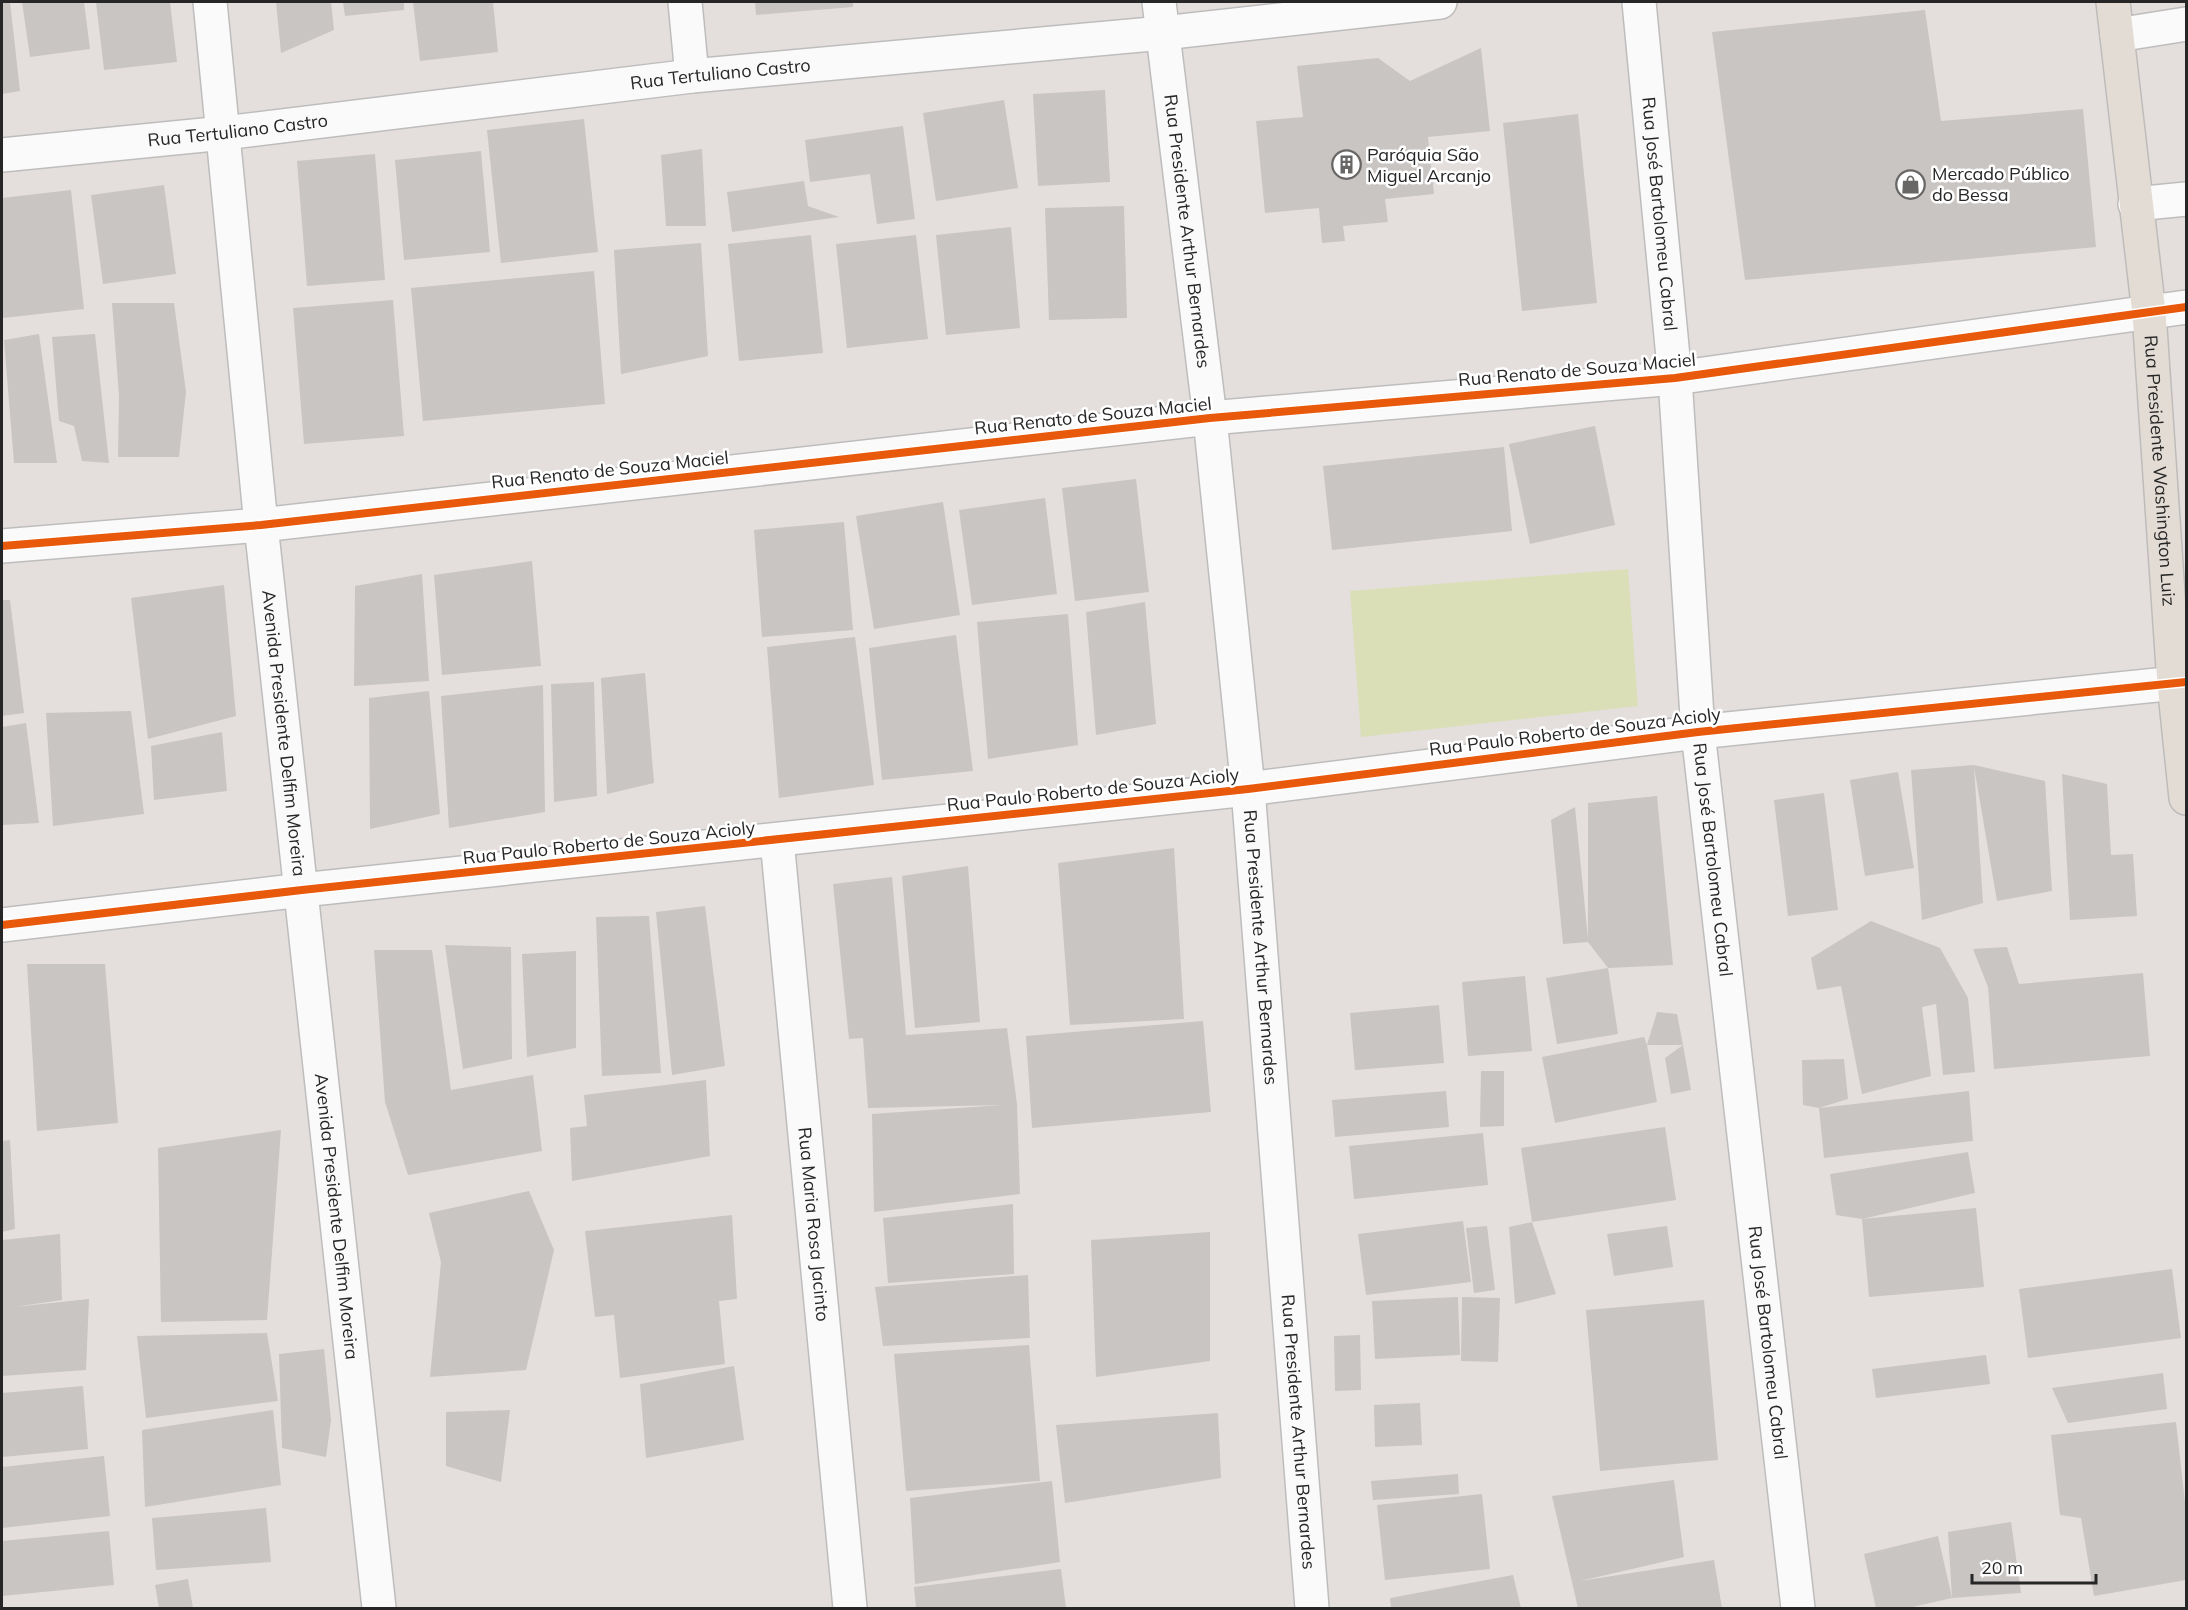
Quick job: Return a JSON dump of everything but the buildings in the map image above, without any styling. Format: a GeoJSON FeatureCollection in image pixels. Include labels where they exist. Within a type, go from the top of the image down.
{"type":"FeatureCollection","features":[{"type":"Feature","properties":{"kind":"main road","name":"Rua Presidente Washington Luiz"},"geometry":{"type":"LineString","coordinates":[[2113,2],[2149,313],[2180,683],[2187,798]]}},
{"type":"Feature","properties":{"kind":"street","name":"Avenida Presidente Delfim Moreira"},"geometry":{"type":"LineString","coordinates":[[210,2],[261,525],[379,1608]]}},
{"type":"Feature","properties":{"kind":"street"},"geometry":{"type":"LineString","coordinates":[[684,2],[692,76]]}},
{"type":"Feature","properties":{"kind":"street","name":"Rua Tertuliano Castro"},"geometry":{"type":"LineString","coordinates":[[2,155],[224,133],[1161,17],[1440,2]]}},
{"type":"Feature","properties":{"kind":"street","name":"Rua José Bartolomeu Cabral"},"geometry":{"type":"LineString","coordinates":[[1639,2],[1675,378],[1698,732],[1798,1608]]}},
{"type":"Feature","properties":{"kind":"street","name":"Rua Presidente Arthur Bernardes"},"geometry":{"type":"LineString","coordinates":[[1161,17],[1210,418],[1248,789],[1312,1608]]}},
{"type":"Feature","properties":{"kind":"street"},"geometry":{"type":"LineString","coordinates":[[2117,34],[2187,24]]}},
{"type":"Feature","properties":{"kind":"street"},"geometry":{"type":"LineString","coordinates":[[2135,204],[2187,199]]}},
{"type":"Feature","properties":{"kind":"street","name":"Rua Renato de Souza Maciel"},"geometry":{"type":"LineString","coordinates":[[2,546],[261,525],[1210,418],[1675,378],[2187,307]]}},
{"type":"Feature","properties":{"kind":"street","name":"Rua Paulo Roberto de Souza Acioly"},"geometry":{"type":"LineString","coordinates":[[2,925],[302,890],[1248,789],[1698,732],[2180,683]]}},
{"type":"Feature","properties":{"kind":"street","name":"Rua Maria Rosa Jacinto"},"geometry":{"type":"LineString","coordinates":[[777,840],[850,1608]]}},
{"type":"Feature","properties":{"kind":"green space"},"geometry":{"type":"Polygon","coordinates":[[[1628,569],[1638,706],[1361,737],[1350,591],[1628,569]]]}},
{"type":"Feature","properties":{"kind":"cycle path"},"geometry":{"type":"LineString","coordinates":[[2,546],[261,525],[1210,418],[1675,378],[2186,307]]}},
{"type":"Feature","properties":{"kind":"cycle path"},"geometry":{"type":"LineString","coordinates":[[2,925],[302,890],[1248,789],[1698,732],[2186,682]]}},
{"type":"Feature","properties":{"kind":"place","name":"Paróquia São Miguel Arcanjo"},"geometry":{"type":"Point","coordinates":[1346,165]}},
{"type":"Feature","properties":{"kind":"place","name":"Mercado Público do Bessa"},"geometry":{"type":"Point","coordinates":[1911,184]}}]}
